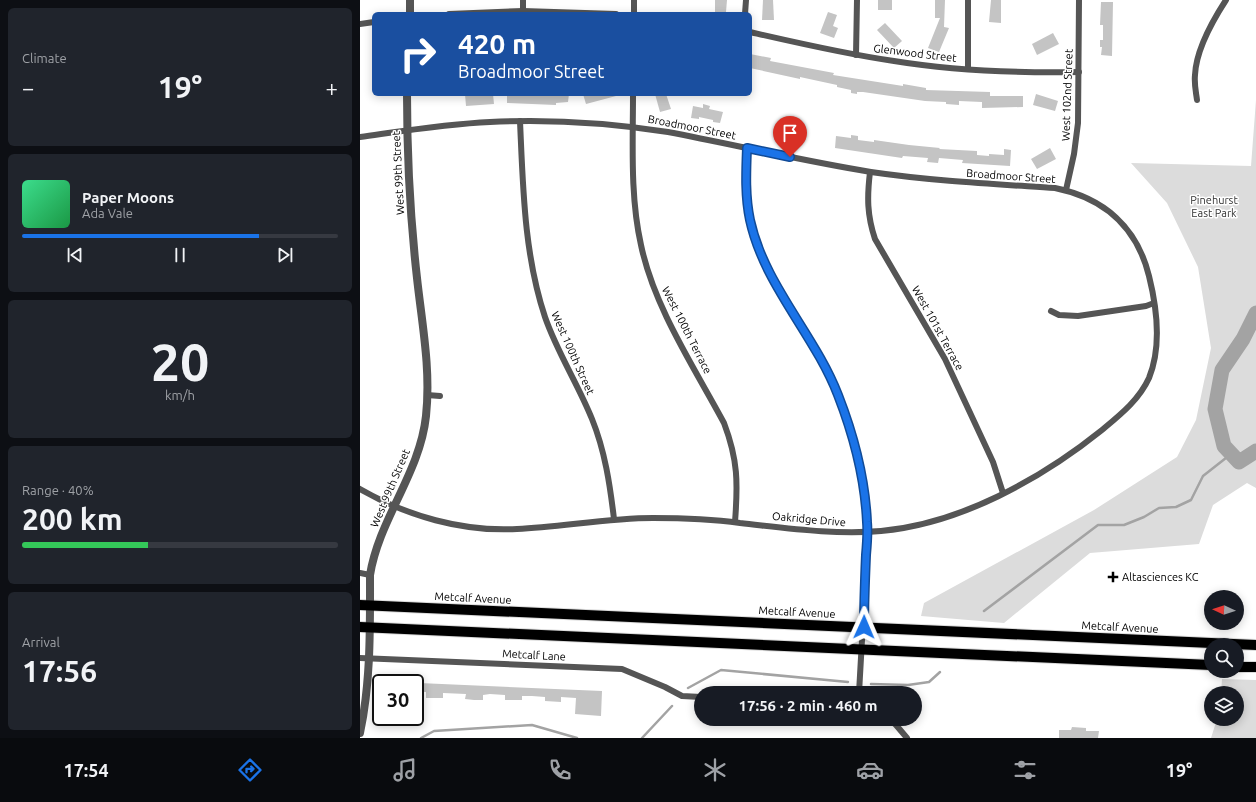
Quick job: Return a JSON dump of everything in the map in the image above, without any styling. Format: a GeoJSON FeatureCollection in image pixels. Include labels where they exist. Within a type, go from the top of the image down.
{"type":"FeatureCollection","features":[{"type":"Feature","properties":{"kind":"main road","name":"Metcalf Avenue"},"geometry":{"type":"LineString","coordinates":[[360,604],[1254,645]]}},
{"type":"Feature","properties":{"kind":"main road"},"geometry":{"type":"LineString","coordinates":[[360,627],[1204,666]]}},
{"type":"Feature","properties":{"kind":"street"},"geometry":{"type":"LineString","coordinates":[[410,0],[410,12]]}},
{"type":"Feature","properties":{"kind":"street"},"geometry":{"type":"LineString","coordinates":[[523,0],[523,11]]}},
{"type":"Feature","properties":{"kind":"street"},"geometry":{"type":"LineString","coordinates":[[634,0],[634,12]]}},
{"type":"Feature","properties":{"kind":"street"},"geometry":{"type":"LineString","coordinates":[[745,12],[746,0]]}},
{"type":"Feature","properties":{"kind":"street"},"geometry":{"type":"LineString","coordinates":[[856,55],[857,0]]}},
{"type":"Feature","properties":{"kind":"street"},"geometry":{"type":"LineString","coordinates":[[968,0],[968,70]]}},
{"type":"Feature","properties":{"kind":"street","name":"West 102nd Street"},"geometry":{"type":"LineString","coordinates":[[1066,190],[1074,154],[1078,123],[1080,0]]}},
{"type":"Feature","properties":{"kind":"street"},"geometry":{"type":"LineString","coordinates":[[1197,100],[1194,78],[1198,60],[1216,17],[1226,0]]}},
{"type":"Feature","properties":{"kind":"street"},"geometry":{"type":"LineString","coordinates":[[498,12],[554,12]]}},
{"type":"Feature","properties":{"kind":"street"},"geometry":{"type":"LineString","coordinates":[[360,24],[372,22]]}},
{"type":"Feature","properties":{"kind":"street","name":"Glenwood Street"},"geometry":{"type":"LineString","coordinates":[[752,32],[856,55],[968,70],[1040,73],[1079,72]]}},
{"type":"Feature","properties":{"kind":"street","name":"West 99th Street"},"geometry":{"type":"LineString","coordinates":[[360,733],[365,703],[369,658],[371,605],[370,575],[383,529],[417,456],[426,417],[428,373],[426,344],[410,211],[407,96]]}},
{"type":"Feature","properties":{"kind":"street","name":"West 100th Terrace"},"geometry":{"type":"LineString","coordinates":[[633,96],[634,194],[641,246],[657,298],[668,321],[724,422],[730,439],[735,457],[737,475],[735,522]]}},
{"type":"Feature","properties":{"kind":"street","name":"Broadmoor Street"},"geometry":{"type":"LineString","coordinates":[[360,137],[446,125],[520,121],[582,123],[633,127],[668,132],[870,172],[952,181],[1066,190],[1080,194],[1106,208],[1127,229],[1146,263],[1154,303]]}},
{"type":"Feature","properties":{"kind":"street","name":"West 100th Street"},"geometry":{"type":"LineString","coordinates":[[520,121],[522,176],[527,237],[537,290],[552,334],[586,405],[599,437],[606,465],[614,519]]}},
{"type":"Feature","properties":{"kind":"street"},"geometry":{"type":"LineString","coordinates":[[747,148],[747,199],[750,221],[757,243],[766,266],[823,363],[838,394],[850,426],[858,458],[864,494],[867,532],[864,627],[861,649],[859,686]]}},
{"type":"Feature","properties":{"kind":"street","name":"West 101st Terrace"},"geometry":{"type":"LineString","coordinates":[[870,172],[868,209],[870,224],[876,239],[945,359],[993,462],[1003,493]]}},
{"type":"Feature","properties":{"kind":"street"},"geometry":{"type":"LineString","coordinates":[[1051,311],[1059,315],[1078,316],[1146,306],[1154,303]]}},
{"type":"Feature","properties":{"kind":"street","name":"Oakridge Drive"},"geometry":{"type":"LineString","coordinates":[[360,489],[395,506],[436,521],[464,527],[489,529],[528,528],[614,519],[686,518],[835,533],[867,532],[929,522],[957,513],[1003,493],[1049,467],[1075,450],[1130,406],[1148,379],[1156,354],[1157,334],[1154,303]]}},
{"type":"Feature","properties":{"kind":"street"},"geometry":{"type":"LineString","coordinates":[[427,395],[440,396]]}},
{"type":"Feature","properties":{"kind":"street"},"geometry":{"type":"LineString","coordinates":[[360,573],[370,575]]}},
{"type":"Feature","properties":{"kind":"street","name":"Metcalf Lane"},"geometry":{"type":"LineString","coordinates":[[360,658],[622,669],[665,687],[682,696],[694,697]]}},
{"type":"Feature","properties":{"kind":"street"},"geometry":{"type":"LineString","coordinates":[[897,726],[907,738]]}},
{"type":"Feature","properties":{"kind":"green space","name":"Pinehurst East Park"},"geometry":{"type":"Polygon","coordinates":[[[1256,100],[1256,488],[1247,483],[1213,505],[1199,544],[1090,553],[1004,623],[921,616],[924,603],[1094,510],[1177,457],[1196,420],[1211,348],[1198,267],[1167,203],[1131,163],[1251,166],[1256,100]]]}},
{"type":"Feature","properties":{"kind":"green space"},"geometry":{"type":"Polygon","coordinates":[[[1222,679],[1256,680],[1256,738],[1211,738],[1215,726],[1244,726],[1244,686],[1222,686],[1222,679]]]}},
{"type":"Feature","properties":{"kind":"building"},"geometry":{"type":"Polygon","coordinates":[[[715,0],[727,0],[726,12],[715,12],[715,0]]]}},
{"type":"Feature","properties":{"kind":"building"},"geometry":{"type":"Polygon","coordinates":[[[763,0],[773,0],[774,20],[762,20],[763,0]]]}},
{"type":"Feature","properties":{"kind":"building"},"geometry":{"type":"Polygon","coordinates":[[[878,0],[892,0],[892,10],[878,10],[878,0]]]}},
{"type":"Feature","properties":{"kind":"building"},"geometry":{"type":"Polygon","coordinates":[[[935,0],[945,0],[944,27],[949,28],[939,52],[928,48],[940,18],[935,18],[935,0]]]}},
{"type":"Feature","properties":{"kind":"building"},"geometry":{"type":"Polygon","coordinates":[[[991,0],[1001,0],[1001,23],[989,22],[991,0]]]}},
{"type":"Feature","properties":{"kind":"building"},"geometry":{"type":"Polygon","coordinates":[[[1101,2],[1113,2],[1112,56],[1101,55],[1102,47],[1100,47],[1100,40],[1103,40],[1103,25],[1100,25],[1101,2]]]}},
{"type":"Feature","properties":{"kind":"building"},"geometry":{"type":"Polygon","coordinates":[[[828,12],[837,15],[833,26],[838,28],[834,38],[820,33],[828,12]]]}},
{"type":"Feature","properties":{"kind":"building"},"geometry":{"type":"Polygon","coordinates":[[[885,23],[902,41],[894,48],[877,30],[885,23]]]}},
{"type":"Feature","properties":{"kind":"building"},"geometry":{"type":"Polygon","coordinates":[[[1053,33],[1059,44],[1037,55],[1032,44],[1053,33]]]}},
{"type":"Feature","properties":{"kind":"building"},"geometry":{"type":"Polygon","coordinates":[[[752,54],[771,58],[770,61],[834,73],[833,75],[903,86],[903,84],[926,88],[926,90],[990,92],[990,96],[1023,96],[1023,107],[982,108],[982,102],[959,101],[959,105],[946,104],[946,102],[925,101],[863,92],[857,92],[857,94],[851,93],[851,90],[837,87],[837,85],[800,77],[800,79],[752,68],[752,54]]]}},
{"type":"Feature","properties":{"kind":"building"},"geometry":{"type":"Polygon","coordinates":[[[1036,94],[1058,101],[1055,111],[1033,105],[1036,94]]]}},
{"type":"Feature","properties":{"kind":"building"},"geometry":{"type":"Polygon","coordinates":[[[465,96],[493,96],[494,104],[466,106],[465,96]]]}},
{"type":"Feature","properties":{"kind":"building"},"geometry":{"type":"Polygon","coordinates":[[[507,96],[569,96],[568,102],[556,103],[556,105],[507,103],[507,96]]]}},
{"type":"Feature","properties":{"kind":"building"},"geometry":{"type":"Polygon","coordinates":[[[584,96],[616,96],[586,104],[584,96]]]}},
{"type":"Feature","properties":{"kind":"building"},"geometry":{"type":"Polygon","coordinates":[[[656,96],[667,96],[671,109],[660,112],[656,96]]]}},
{"type":"Feature","properties":{"kind":"building"},"geometry":{"type":"Polygon","coordinates":[[[703,104],[710,106],[709,109],[723,112],[720,123],[699,117],[699,119],[691,118],[693,106],[703,108],[703,104]]]}},
{"type":"Feature","properties":{"kind":"building"},"geometry":{"type":"Polygon","coordinates":[[[851,135],[858,136],[858,140],[874,142],[874,140],[940,148],[939,149],[977,151],[977,155],[1004,155],[1004,149],[1011,150],[1010,166],[962,163],[963,160],[939,158],[938,163],[927,162],[928,158],[903,156],[902,158],[835,148],[836,136],[851,138],[851,135]]]}},
{"type":"Feature","properties":{"kind":"building"},"geometry":{"type":"Polygon","coordinates":[[[1050,148],[1056,159],[1037,169],[1031,159],[1050,148]]]}},
{"type":"Feature","properties":{"kind":"building"},"geometry":{"type":"Polygon","coordinates":[[[424,683],[602,691],[601,716],[575,714],[576,698],[561,697],[561,702],[545,701],[545,697],[532,696],[522,696],[522,700],[505,700],[505,695],[490,694],[483,695],[483,700],[474,700],[465,699],[466,694],[443,693],[443,698],[426,698],[426,692],[424,692],[424,683]]]}},
{"type":"Feature","properties":{"kind":"building"},"geometry":{"type":"Polygon","coordinates":[[[1072,727],[1086,728],[1086,731],[1099,731],[1098,738],[1059,738],[1059,730],[1071,730],[1072,727]]]}},
{"type":"Feature","properties":{"kind":"waterway"},"geometry":{"type":"LineString","coordinates":[[1256,313],[1243,339],[1222,370],[1215,409],[1224,446],[1239,462],[1256,451]]}},
{"type":"Feature","properties":{"kind":"waterway"},"geometry":{"type":"LineString","coordinates":[[984,611],[1098,525],[1124,525],[1144,517],[1159,508],[1176,507],[1191,500],[1203,476],[1231,454]]}},
{"type":"Feature","properties":{"kind":"waterway"},"geometry":{"type":"LineString","coordinates":[[688,688],[721,670],[848,682]]}},
{"type":"Feature","properties":{"kind":"waterway"},"geometry":{"type":"LineString","coordinates":[[871,684],[908,685],[929,682],[940,672]]}},
{"type":"Feature","properties":{"kind":"waterway"},"geometry":{"type":"LineString","coordinates":[[642,738],[672,706]]}},
{"type":"Feature","properties":{"kind":"waterway"},"geometry":{"type":"LineString","coordinates":[[421,738],[434,731],[532,725],[577,738]]}},
{"type":"Feature","properties":{"kind":"place","name":"Altasciences KC"},"geometry":{"type":"Point","coordinates":[1113,577]}},
{"type":"Feature","properties":{"kind":"route"},"geometry":{"type":"LineString","coordinates":[[790,157],[747,148],[746,176],[750,221],[766,266],[826,369],[838,394],[850,426],[858,458],[867,522],[864,627]]}}]}
